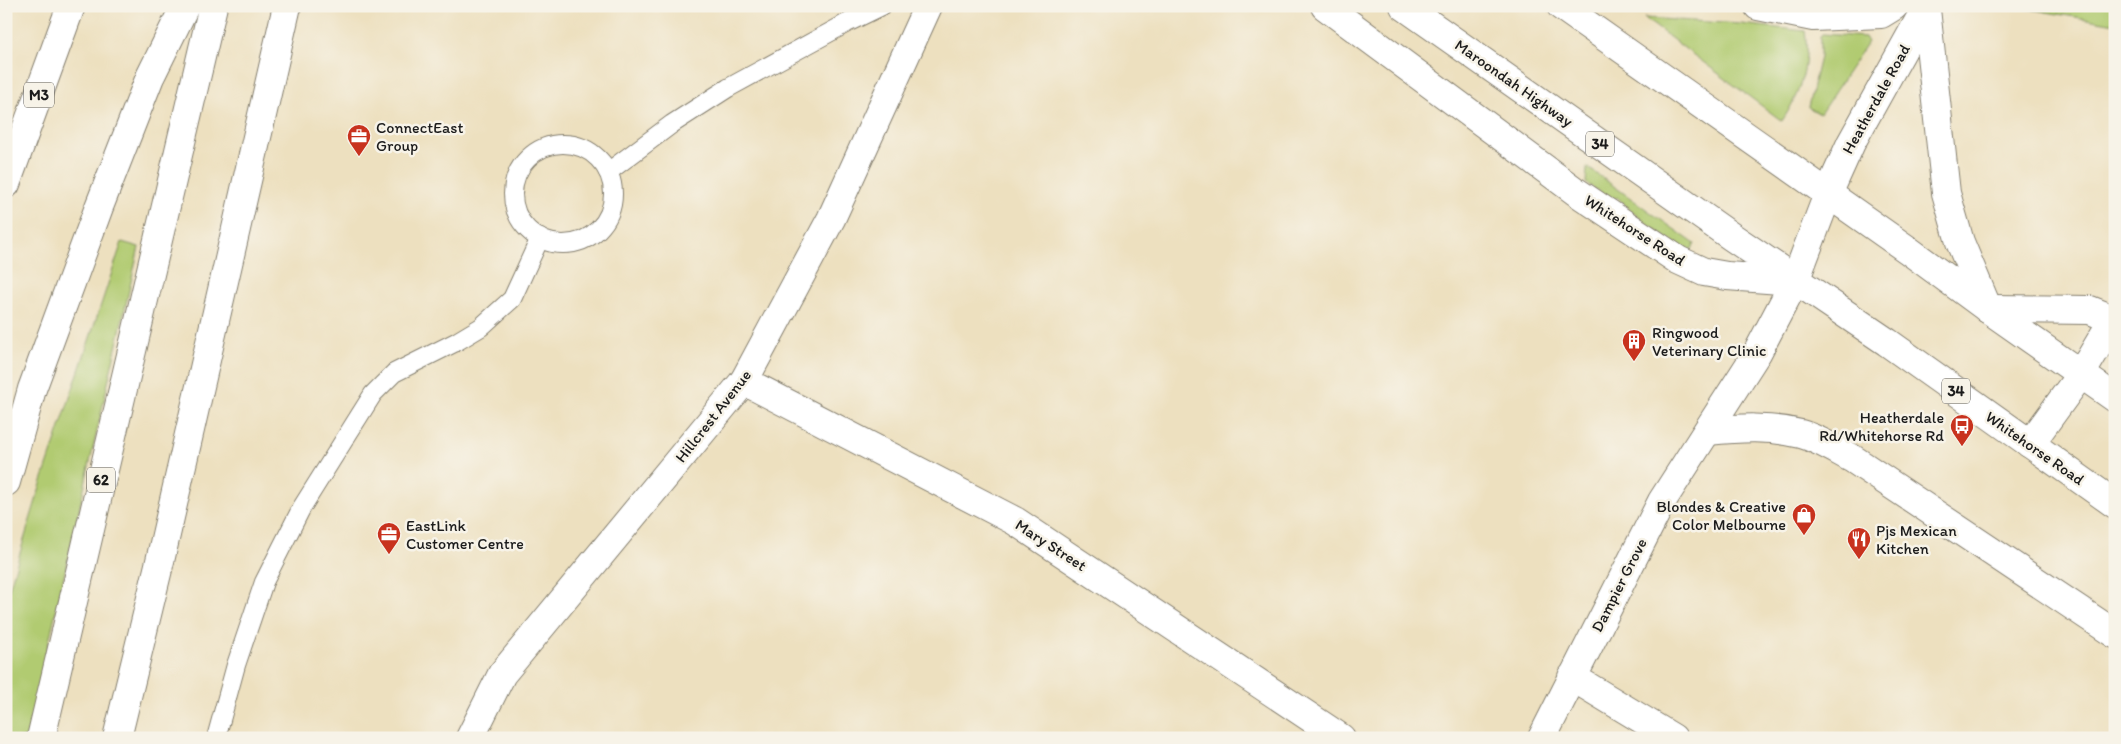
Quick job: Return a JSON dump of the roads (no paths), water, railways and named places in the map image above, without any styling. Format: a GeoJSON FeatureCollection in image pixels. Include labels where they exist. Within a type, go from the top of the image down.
{"type":"FeatureCollection","features":[{"type":"Feature","properties":{"kind":"main road","name":"M3"},"geometry":{"type":"LineString","coordinates":[[6,184],[71,6]]}},
{"type":"Feature","properties":{"kind":"main road"},"geometry":{"type":"LineString","coordinates":[[6,482],[32,389],[99,207],[150,77],[185,6]]}},
{"type":"Feature","properties":{"kind":"main road","name":"62"},"geometry":{"type":"LineString","coordinates":[[41,738],[213,6]]}},
{"type":"Feature","properties":{"kind":"main road"},"geometry":{"type":"LineString","coordinates":[[117,738],[160,561],[287,6]]}},
{"type":"Feature","properties":{"kind":"main road","name":"Hillcrest Avenue"},"geometry":{"type":"LineString","coordinates":[[470,738],[502,674],[744,381],[831,219],[928,6]]}},
{"type":"Feature","properties":{"kind":"main road","name":"Whitehorse Road"},"geometry":{"type":"LineString","coordinates":[[1325,6],[1575,191],[1678,260],[1704,272],[1727,276],[1795,281],[1887,342],[2115,504]]}},
{"type":"Feature","properties":{"kind":"main road","name":"Maroondah Highway"},"geometry":{"type":"LineString","coordinates":[[1404,6],[1795,281]]}},
{"type":"Feature","properties":{"kind":"main road"},"geometry":{"type":"LineString","coordinates":[[1561,6],[2115,398]]}},
{"type":"Feature","properties":{"kind":"main road"},"geometry":{"type":"LineString","coordinates":[[1758,6],[1813,17],[1881,14],[1894,6]]}},
{"type":"Feature","properties":{"kind":"main road"},"geometry":{"type":"LineString","coordinates":[[1926,8],[1946,193],[1960,242],[1988,309]]}},
{"type":"Feature","properties":{"kind":"main road","name":"Heatherdale Road"},"geometry":{"type":"LineString","coordinates":[[1795,281],[1828,194],[1851,143],[1926,8]]}},
{"type":"Feature","properties":{"kind":"main road","name":"Dampier Grove"},"geometry":{"type":"LineString","coordinates":[[1542,738],[1662,501],[1765,339],[1795,281]]}},
{"type":"Feature","properties":{"kind":"main road"},"geometry":{"type":"LineString","coordinates":[[1988,309],[2090,310],[2114,320],[2081,374],[2030,444]]}},
{"type":"Feature","properties":{"kind":"main road","name":"Mary Street"},"geometry":{"type":"LineString","coordinates":[[744,381],[1015,521],[1341,738]]}},
{"type":"Feature","properties":{"kind":"main road"},"geometry":{"type":"LineString","coordinates":[[1708,431],[1744,428],[1773,429],[1801,434],[1826,444],[1853,459],[2115,634]]}},
{"type":"Feature","properties":{"kind":"main road"},"geometry":{"type":"LineString","coordinates":[[1572,677],[1673,738]]}},
{"type":"Feature","properties":{"kind":"lane"},"geometry":{"type":"LineString","coordinates":[[608,172],[672,124],[728,88],[847,22],[882,6]]}},
{"type":"Feature","properties":{"kind":"lane"},"geometry":{"type":"LineString","coordinates":[[566,144],[583,148],[598,158],[608,172],[613,187],[613,202],[608,217],[599,230],[586,239],[571,244],[555,244],[540,238],[527,228],[517,214],[513,198],[515,181],[522,166],[534,154],[549,147],[566,144]]}},
{"type":"Feature","properties":{"kind":"lane"},"geometry":{"type":"LineString","coordinates":[[216,738],[236,665],[264,582],[302,507],[373,394],[394,373],[456,342],[481,327],[512,299],[540,238]]}},
{"type":"Feature","properties":{"kind":"place","name":"ConnectEast Group"},"geometry":{"type":"Point","coordinates":[359,157]}},
{"type":"Feature","properties":{"kind":"place","name":"Ringwood Veterinary Clinic"},"geometry":{"type":"Point","coordinates":[1634,362]}},
{"type":"Feature","properties":{"kind":"place","name":"Heatherdale Rd/Whitehorse Rd"},"geometry":{"type":"Point","coordinates":[1962,447]}},
{"type":"Feature","properties":{"kind":"place","name":"Blondes & Creative Color Melbourne"},"geometry":{"type":"Point","coordinates":[1804,536]}},
{"type":"Feature","properties":{"kind":"place","name":"EastLink Customer Centre"},"geometry":{"type":"Point","coordinates":[389,555]}},
{"type":"Feature","properties":{"kind":"place","name":"Pjs Mexican Kitchen"},"geometry":{"type":"Point","coordinates":[1859,560]}}]}
